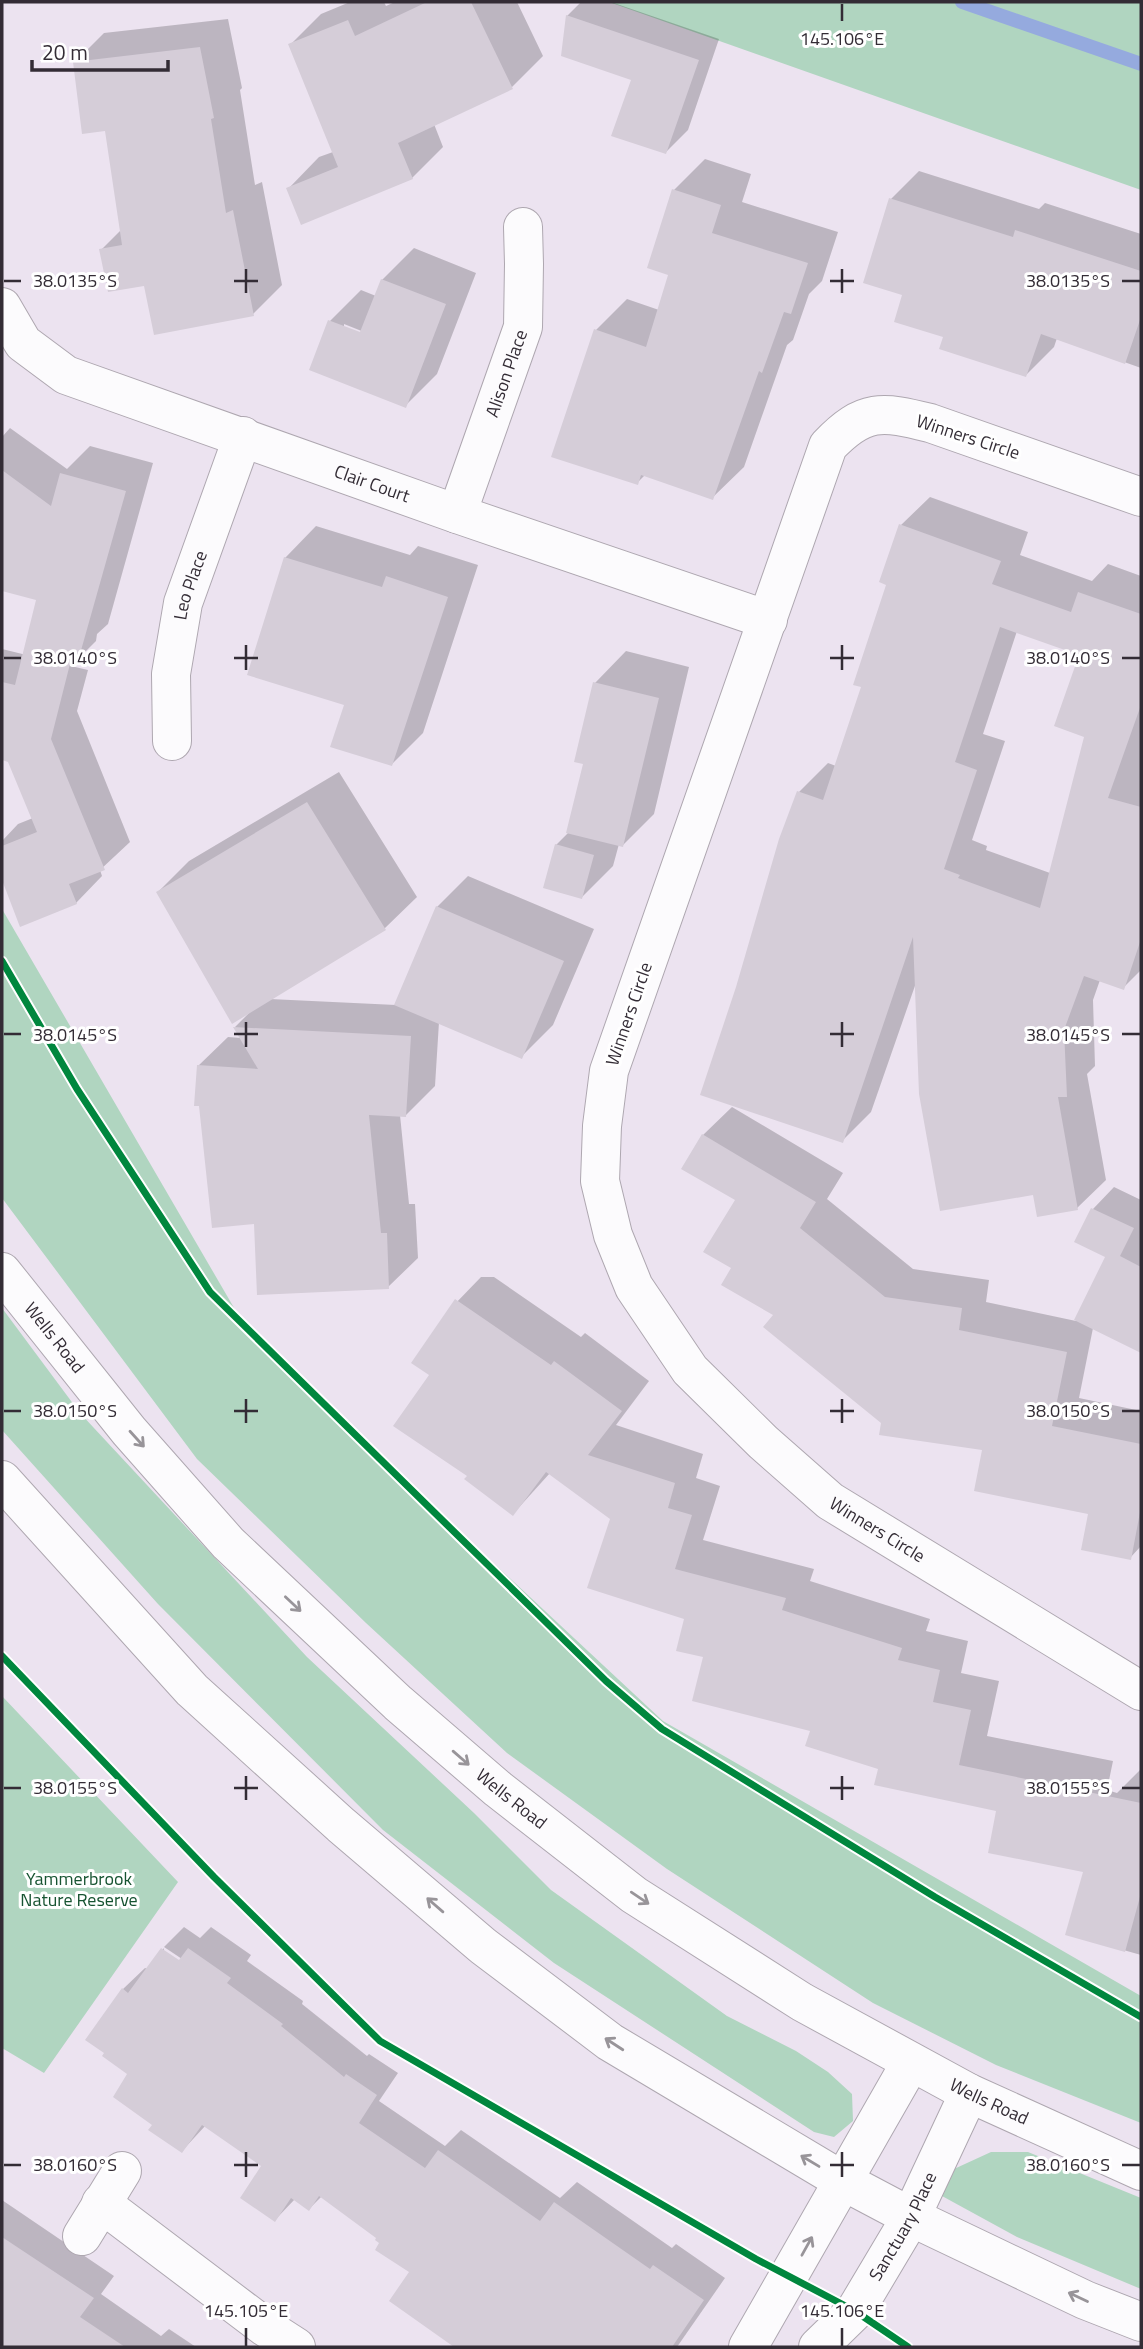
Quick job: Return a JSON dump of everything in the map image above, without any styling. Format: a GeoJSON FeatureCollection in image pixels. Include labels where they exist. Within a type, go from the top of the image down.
{"type":"FeatureCollection","features":[{"type":"Feature","properties":{"kind":"street","name":"Alison Place"},"geometry":{"type":"LineString","coordinates":[[457,514],[523,327],[523,227]]}},
{"type":"Feature","properties":{"kind":"street","name":"Clair Court"},"geometry":{"type":"LineString","coordinates":[[2,307],[23,343],[66,375],[457,514],[768,620]]}},
{"type":"Feature","properties":{"kind":"street","name":"Winners Circle"},"geometry":{"type":"LineString","coordinates":[[1141,497],[930,423],[899,415],[869,415],[846,427],[828,446],[609,1071],[602,1126],[600,1181],[613,1235],[634,1287],[690,1370],[764,1442],[830,1501],[1141,1691]]}},
{"type":"Feature","properties":{"kind":"street","name":"Leo Place"},"geometry":{"type":"LineString","coordinates":[[172,741],[171,674],[183,603],[243,436]]}},
{"type":"Feature","properties":{"kind":"street","name":"Wells Road"},"geometry":{"type":"LineString","coordinates":[[2,1272],[129,1431],[228,1543],[398,1703],[498,1789],[634,1895],[802,2002],[968,2093],[1141,2171]]}},
{"type":"Feature","properties":{"kind":"street"},"geometry":{"type":"LineString","coordinates":[[2,1479],[192,1690],[341,1825],[483,1946],[610,2042],[843,2181],[911,2217],[1085,2300],[1141,2322]]}},
{"type":"Feature","properties":{"kind":"street"},"geometry":{"type":"LineString","coordinates":[[748,2347],[911,2062]]}},
{"type":"Feature","properties":{"kind":"street","name":"Sanctuary Place"},"geometry":{"type":"LineString","coordinates":[[818,2347],[855,2311],[911,2217],[968,2093]]}},
{"type":"Feature","properties":{"kind":"street"},"geometry":{"type":"LineString","coordinates":[[82,2236],[121,2171]]}},
{"type":"Feature","properties":{"kind":"street"},"geometry":{"type":"LineString","coordinates":[[101,2203],[265,2327],[296,2347]]}},
{"type":"Feature","properties":{"kind":"green space"},"geometry":{"type":"Polygon","coordinates":[[[609,2],[1141,2],[1141,190],[609,2]]]}},
{"type":"Feature","properties":{"kind":"green space"},"geometry":{"type":"Polygon","coordinates":[[[2,909],[251,1337],[663,1721],[1141,1996],[1141,2123],[996,2065],[873,2003],[667,1869],[507,1753],[366,1623],[197,1459],[2,1198],[2,909]]]}},
{"type":"Feature","properties":{"kind":"green space"},"geometry":{"type":"Polygon","coordinates":[[[2,1308],[80,1413],[307,1657],[474,1813],[551,1890],[727,2016],[796,2051],[828,2072],[852,2094],[853,2121],[834,2137],[814,2132],[554,1963],[383,1830],[158,1604],[2,1430],[2,1308]]]}},
{"type":"Feature","properties":{"kind":"green space","name":"Yammerbrook Nature Reserve"},"geometry":{"type":"Polygon","coordinates":[[[2,1696],[178,1882],[44,2073],[2,2048],[2,1696]]]}},
{"type":"Feature","properties":{"kind":"green space"},"geometry":{"type":"Polygon","coordinates":[[[991,2152],[1028,2152],[1141,2198],[1141,2289],[1017,2237],[942,2196],[954,2169],[991,2152]]]}},
{"type":"Feature","properties":{"kind":"building"},"geometry":{"type":"Polygon","coordinates":[[[427,2],[471,2],[513,89],[398,143],[413,179],[301,225],[286,188],[338,167],[288,44],[348,20],[355,36],[427,2]]]}},
{"type":"Feature","properties":{"kind":"building"},"geometry":{"type":"Polygon","coordinates":[[[566,15],[699,60],[666,154],[611,136],[631,80],[561,56],[566,15]]]}},
{"type":"Feature","properties":{"kind":"building"},"geometry":{"type":"Polygon","coordinates":[[[200,47],[214,118],[211,119],[226,213],[233,210],[254,316],[154,335],[144,286],[108,292],[99,249],[122,245],[105,131],[82,134],[73,62],[200,47]]]}},
{"type":"Feature","properties":{"kind":"building"},"geometry":{"type":"Polygon","coordinates":[[[672,189],[721,205],[712,233],[808,263],[791,314],[784,312],[762,373],[759,371],[713,500],[641,475],[638,485],[551,457],[594,329],[646,347],[668,275],[647,268],[672,189]]]}},
{"type":"Feature","properties":{"kind":"building"},"geometry":{"type":"Polygon","coordinates":[[[889,198],[1013,237],[1015,230],[1141,271],[1141,317],[1125,364],[1041,334],[1026,377],[939,349],[943,337],[894,322],[902,295],[863,283],[889,198]]]}},
{"type":"Feature","properties":{"kind":"building"},"geometry":{"type":"Polygon","coordinates":[[[381,279],[446,304],[406,408],[309,370],[328,320],[360,332],[381,279]]]}},
{"type":"Feature","properties":{"kind":"building"},"geometry":{"type":"Polygon","coordinates":[[[2,470],[51,506],[60,473],[126,491],[80,654],[73,652],[51,739],[105,870],[69,884],[77,904],[20,927],[2,880],[2,846],[37,832],[8,762],[2,760],[2,682],[15,685],[36,600],[2,591],[2,470]]]}},
{"type":"Feature","properties":{"kind":"building"},"geometry":{"type":"Polygon","coordinates":[[[899,524],[1001,561],[992,584],[1071,612],[1078,592],[1141,614],[1141,705],[1108,798],[1141,807],[1141,939],[1124,990],[1084,976],[1064,1030],[1067,1097],[1058,1097],[1078,1210],[1037,1217],[1033,1195],[940,1211],[919,1094],[913,937],[843,1143],[700,1095],[736,987],[779,839],[797,791],[823,800],[861,687],[853,685],[886,585],[879,582],[899,524]],[[1000,627],[955,762],[977,770],[944,869],[960,875],[958,878],[1040,908],[1084,737],[1054,726],[1079,655],[1000,627]]]}},
{"type":"Feature","properties":{"kind":"building"},"geometry":{"type":"Polygon","coordinates":[[[284,557],[382,587],[386,576],[448,597],[392,766],[330,747],[344,705],[247,675],[284,557]]]}},
{"type":"Feature","properties":{"kind":"building"},"geometry":{"type":"Polygon","coordinates":[[[593,682],[659,698],[623,847],[566,833],[583,764],[574,762],[593,682]]]}},
{"type":"Feature","properties":{"kind":"building"},"geometry":{"type":"Polygon","coordinates":[[[307,802],[386,930],[232,1024],[156,892],[307,802]]]}},
{"type":"Feature","properties":{"kind":"building"},"geometry":{"type":"Polygon","coordinates":[[[555,844],[594,855],[582,899],[543,888],[555,844]]]}},
{"type":"Feature","properties":{"kind":"building"},"geometry":{"type":"Polygon","coordinates":[[[436,906],[564,961],[522,1059],[394,1005],[436,906]]]}},
{"type":"Feature","properties":{"kind":"building"},"geometry":{"type":"Polygon","coordinates":[[[233,1027],[411,1036],[406,1117],[369,1115],[381,1233],[387,1233],[389,1289],[257,1295],[254,1224],[212,1228],[199,1106],[194,1106],[197,1065],[258,1069],[233,1027]]]}},
{"type":"Feature","properties":{"kind":"building"},"geometry":{"type":"Polygon","coordinates":[[[702,1134],[816,1202],[800,1228],[885,1297],[962,1308],[959,1330],[1067,1352],[1052,1426],[1141,1444],[1141,1507],[1131,1560],[1081,1550],[1088,1514],[974,1491],[982,1450],[879,1435],[881,1423],[763,1327],[773,1315],[721,1285],[731,1268],[703,1252],[735,1200],[681,1169],[702,1134]]]}},
{"type":"Feature","properties":{"kind":"building"},"geometry":{"type":"Polygon","coordinates":[[[1091,1208],[1134,1228],[1120,1256],[1141,1267],[1141,1353],[1074,1320],[1105,1257],[1074,1242],[1091,1208]]]}},
{"type":"Feature","properties":{"kind":"building"},"geometry":{"type":"Polygon","coordinates":[[[455,1299],[551,1365],[554,1361],[622,1411],[588,1455],[675,1483],[668,1508],[692,1515],[675,1569],[786,1598],[782,1610],[902,1648],[898,1660],[940,1670],[933,1702],[971,1710],[959,1765],[1141,1803],[1141,1893],[1125,1952],[1065,1935],[1083,1872],[988,1853],[996,1811],[874,1785],[878,1769],[805,1746],[810,1731],[692,1701],[703,1657],[676,1651],[684,1619],[587,1588],[610,1519],[546,1472],[513,1516],[464,1479],[467,1476],[393,1426],[429,1375],[411,1363],[455,1299]]]}},
{"type":"Feature","properties":{"kind":"building"},"geometry":{"type":"Polygon","coordinates":[[[161,1948],[179,1960],[188,1948],[231,1978],[227,1983],[283,2024],[281,2026],[344,2077],[346,2074],[377,2095],[359,2123],[425,2168],[438,2150],[540,2221],[554,2202],[650,2269],[653,2265],[704,2300],[672,2347],[454,2347],[389,2301],[409,2272],[375,2250],[379,2243],[376,2238],[319,2196],[309,2211],[291,2198],[275,2222],[240,2198],[261,2166],[202,2125],[182,2153],[148,2130],[152,2125],[113,2097],[127,2074],[85,2040],[122,1988],[128,1993],[161,1948]]]}},
{"type":"Feature","properties":{"kind":"building"},"geometry":{"type":"Polygon","coordinates":[[[2,2237],[94,2298],[80,2317],[125,2347],[2,2347],[2,2237]]]}},
{"type":"Feature","properties":{"kind":"waterway"},"geometry":{"type":"LineString","coordinates":[[962,2],[1141,64]]}},
{"type":"Feature","properties":{"kind":"cycle path"},"geometry":{"type":"LineString","coordinates":[[2,961],[77,1089],[210,1292],[606,1681],[662,1729],[935,1897],[1141,2017]]}},
{"type":"Feature","properties":{"kind":"cycle path"},"geometry":{"type":"LineString","coordinates":[[2,1656],[214,1877],[380,2041],[756,2259],[855,2311],[908,2347]]}}]}
